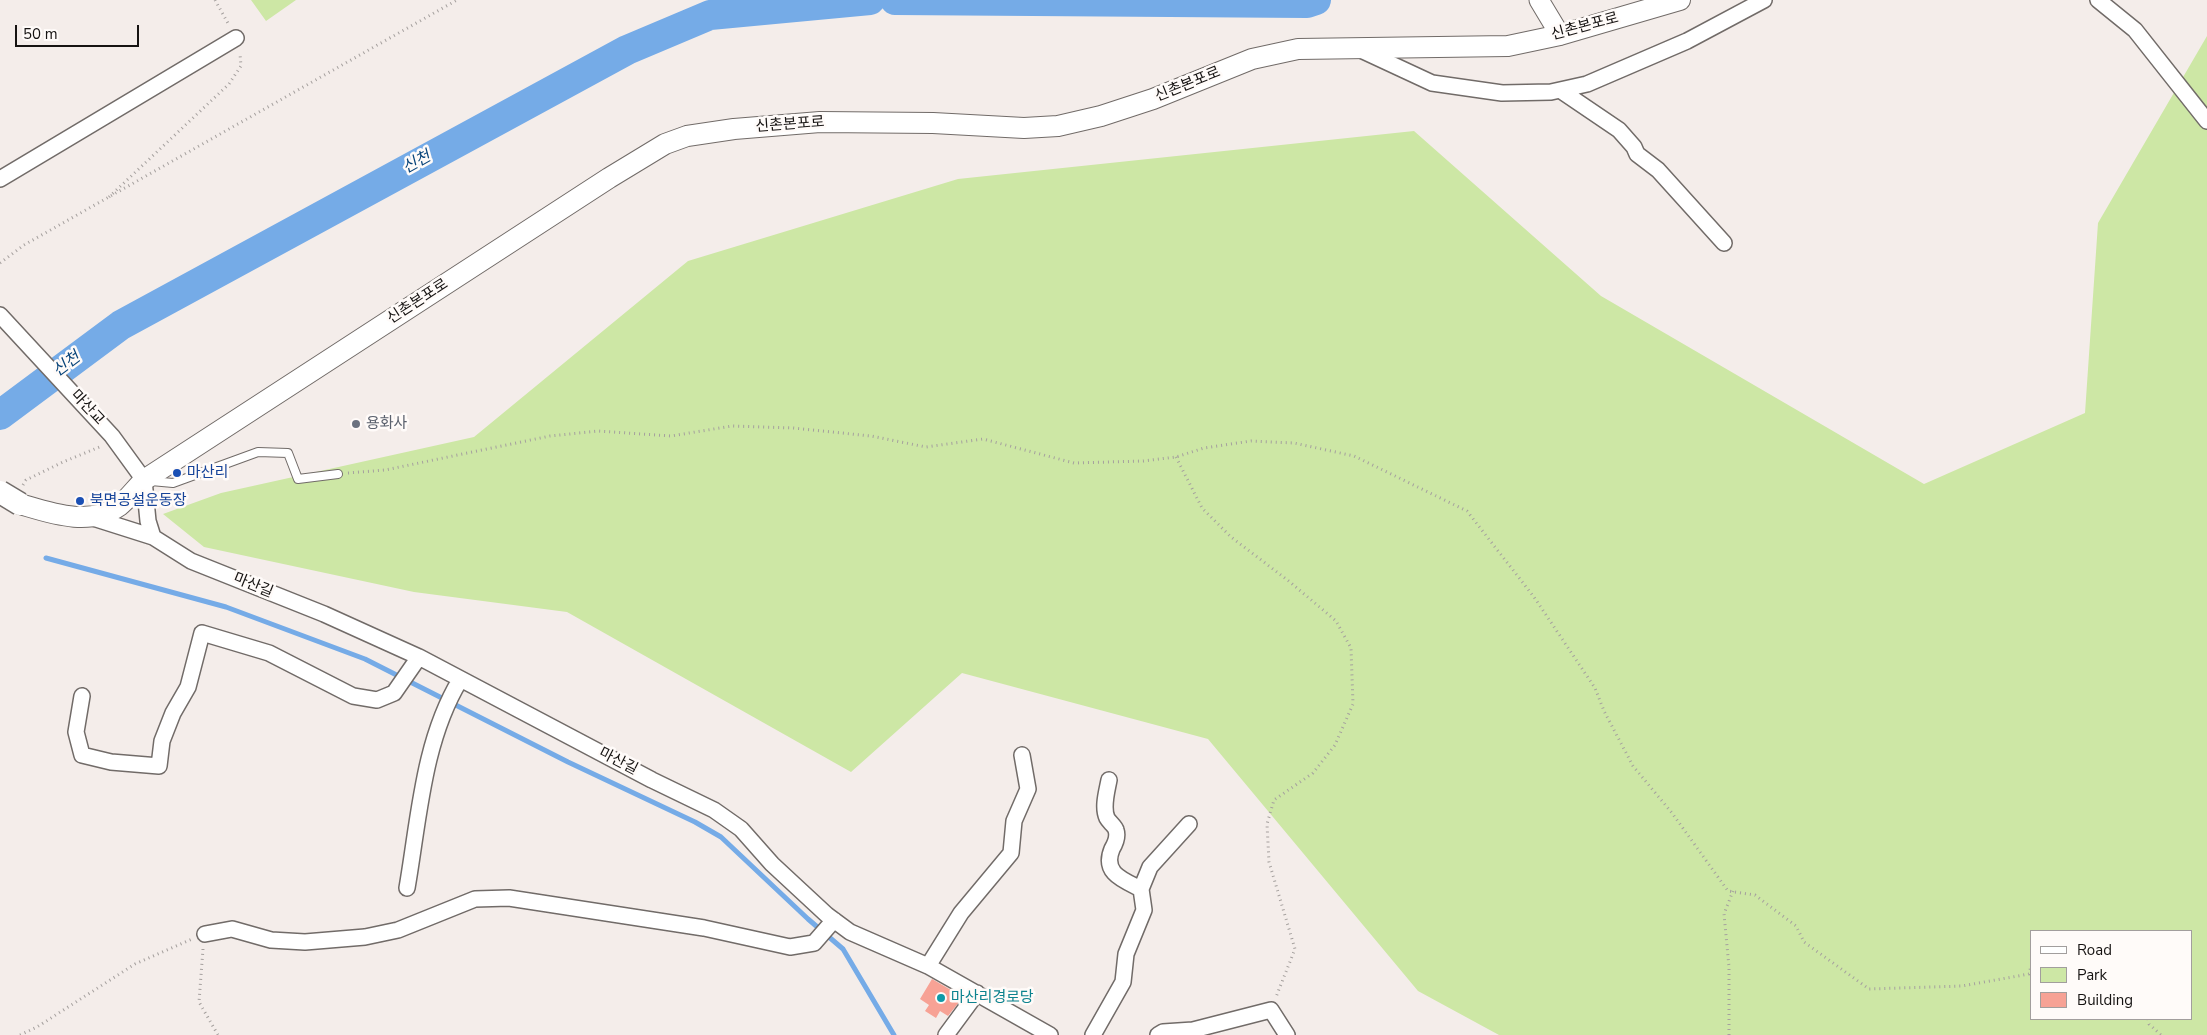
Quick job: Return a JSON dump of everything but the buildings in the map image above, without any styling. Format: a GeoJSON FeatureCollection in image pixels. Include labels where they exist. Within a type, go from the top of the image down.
{"type":"FeatureCollection","features":[{"type":"Feature","properties":{"kind":"main road","name":"신촌본포로"},"geometry":{"type":"LineString","coordinates":[[14,494],[63,516],[89,517],[119,506],[144,480],[609,178],[665,144],[687,136],[734,129],[820,122],[933,123],[1024,128],[1058,126],[1101,116],[1153,99],[1252,59],[1298,49],[1508,46],[1560,35],[1680,0]]}},
{"type":"Feature","properties":{"kind":"street"},"geometry":{"type":"LineString","coordinates":[[1357,48],[1432,83],[1502,93],[1551,92],[1587,84],[1687,41],[1764,0]]}},
{"type":"Feature","properties":{"kind":"street"},"geometry":{"type":"LineString","coordinates":[[2098,0],[2135,30],[2207,121]]}},
{"type":"Feature","properties":{"kind":"street"},"geometry":{"type":"LineString","coordinates":[[1540,1],[1560,35]]}},
{"type":"Feature","properties":{"kind":"street"},"geometry":{"type":"LineString","coordinates":[[0,179],[236,38]]}},
{"type":"Feature","properties":{"kind":"street"},"geometry":{"type":"LineString","coordinates":[[1560,90],[1619,130],[1634,147],[1637,154],[1658,170],[1724,243]]}},
{"type":"Feature","properties":{"kind":"street","name":"마산교"},"geometry":{"type":"LineString","coordinates":[[0,315],[114,438],[144,480]]}},
{"type":"Feature","properties":{"kind":"street"},"geometry":{"type":"LineString","coordinates":[[144,480],[148,521],[153,537]]}},
{"type":"Feature","properties":{"kind":"street","name":"마산길"},"geometry":{"type":"LineString","coordinates":[[89,517],[153,537],[191,561],[324,614],[419,658],[456,686],[714,810],[741,829],[830,925],[928,966],[1050,1035]]}},
{"type":"Feature","properties":{"kind":"street"},"geometry":{"type":"LineString","coordinates":[[82,696],[76,732],[82,755],[111,762],[159,766],[162,740],[173,713],[188,687],[202,633],[269,653],[353,696],[377,700],[394,693],[419,658]]}},
{"type":"Feature","properties":{"kind":"street"},"geometry":{"type":"LineString","coordinates":[[407,888],[427,770],[440,717],[456,686]]}},
{"type":"Feature","properties":{"kind":"street"},"geometry":{"type":"LineString","coordinates":[[928,966],[961,913],[1011,853],[1014,820],[1028,789],[1022,755]]}},
{"type":"Feature","properties":{"kind":"street"},"geometry":{"type":"LineString","coordinates":[[1109,780],[1105,799],[1106,816],[1116,830],[1116,841],[1108,858],[1112,871],[1120,879],[1141,889]]}},
{"type":"Feature","properties":{"kind":"street"},"geometry":{"type":"LineString","coordinates":[[1093,1035],[1122,982],[1126,954],[1144,910],[1141,889],[1150,867],[1189,824]]}},
{"type":"Feature","properties":{"kind":"street"},"geometry":{"type":"LineString","coordinates":[[205,934],[232,929],[271,940],[305,942],[365,937],[398,930],[475,899],[509,898],[694,926],[790,947],[814,943],[830,925]]}},
{"type":"Feature","properties":{"kind":"street"},"geometry":{"type":"LineString","coordinates":[[946,1035],[977,993]]}},
{"type":"Feature","properties":{"kind":"street"},"geometry":{"type":"LineString","coordinates":[[1158,1035],[1163,1032],[1193,1030],[1271,1010],[1287,1035]]}},
{"type":"Feature","properties":{"kind":"lane"},"geometry":{"type":"LineString","coordinates":[[144,480],[173,483],[258,452],[288,453],[298,479],[338,474]]}},
{"type":"Feature","properties":{"kind":"path"},"geometry":{"type":"LineString","coordinates":[[105,201],[229,84],[241,66],[236,38],[215,0]]}},
{"type":"Feature","properties":{"kind":"path"},"geometry":{"type":"LineString","coordinates":[[0,263],[24,245],[105,201],[457,0]]}},
{"type":"Feature","properties":{"kind":"path"},"geometry":{"type":"LineString","coordinates":[[338,474],[385,470],[550,436],[598,431],[671,436],[732,426],[793,428],[871,436],[926,448],[983,440],[1074,464],[1143,461],[1176,457],[1204,448],[1251,441],[1294,443],[1354,456],[1467,511],[1534,597],[1595,688],[1604,711],[1633,766],[1672,813],[1728,891],[1756,895],[1796,926],[1804,942],[1869,990],[1962,986],[2029,974],[2030,970]]}},
{"type":"Feature","properties":{"kind":"path"},"geometry":{"type":"LineString","coordinates":[[14,494],[26,480],[114,438]]}},
{"type":"Feature","properties":{"kind":"path"},"geometry":{"type":"LineString","coordinates":[[1176,457],[1202,508],[1231,537],[1290,582],[1336,621],[1351,648],[1352,704],[1335,746],[1313,773],[1274,800],[1267,824],[1269,862],[1295,950],[1271,1010]]}},
{"type":"Feature","properties":{"kind":"path"},"geometry":{"type":"LineString","coordinates":[[1729,1035],[1729,967],[1724,914],[1733,892]]}},
{"type":"Feature","properties":{"kind":"path"},"geometry":{"type":"LineString","coordinates":[[20,1035],[37,1027],[135,964],[205,934],[199,1002],[218,1035]]}},
{"type":"Feature","properties":{"kind":"path"},"geometry":{"type":"LineString","coordinates":[[2148,1020],[2149,1024],[2161,1035]]}},
{"type":"Feature","properties":{"kind":"green space"},"geometry":{"type":"Polygon","coordinates":[[[251,0],[296,0],[266,21],[251,0]]]}},
{"type":"Feature","properties":{"kind":"green space"},"geometry":{"type":"Polygon","coordinates":[[[2207,36],[2207,1035],[1499,1035],[1418,991],[1208,739],[962,673],[851,772],[567,612],[414,592],[204,547],[163,514],[221,493],[474,437],[688,261],[958,179],[1414,131],[1601,296],[1924,484],[2085,413],[2098,223],[2207,36]]]}},
{"type":"Feature","properties":{"kind":"waterway","name":"신천"},"geometry":{"type":"LineString","coordinates":[[0,415],[121,325],[627,50],[710,15],[870,0]]}},
{"type":"Feature","properties":{"kind":"waterway","name":"신천"},"geometry":{"type":"LineString","coordinates":[[895,0],[1307,3],[1316,0]]}},
{"type":"Feature","properties":{"kind":"waterway"},"geometry":{"type":"LineString","coordinates":[[46,558],[226,607],[365,659],[568,762],[695,822],[721,837],[808,919],[843,949],[894,1035]]}},
{"type":"Feature","properties":{"kind":"place","name":"용화사"},"geometry":{"type":"Point","coordinates":[356,424]}},
{"type":"Feature","properties":{"kind":"place","name":"마산리"},"geometry":{"type":"Point","coordinates":[177,473]}},
{"type":"Feature","properties":{"kind":"place","name":"북면공설운동장"},"geometry":{"type":"Point","coordinates":[80,501]}},
{"type":"Feature","properties":{"kind":"place","name":"마산리경로당"},"geometry":{"type":"Point","coordinates":[941,998]}}]}
